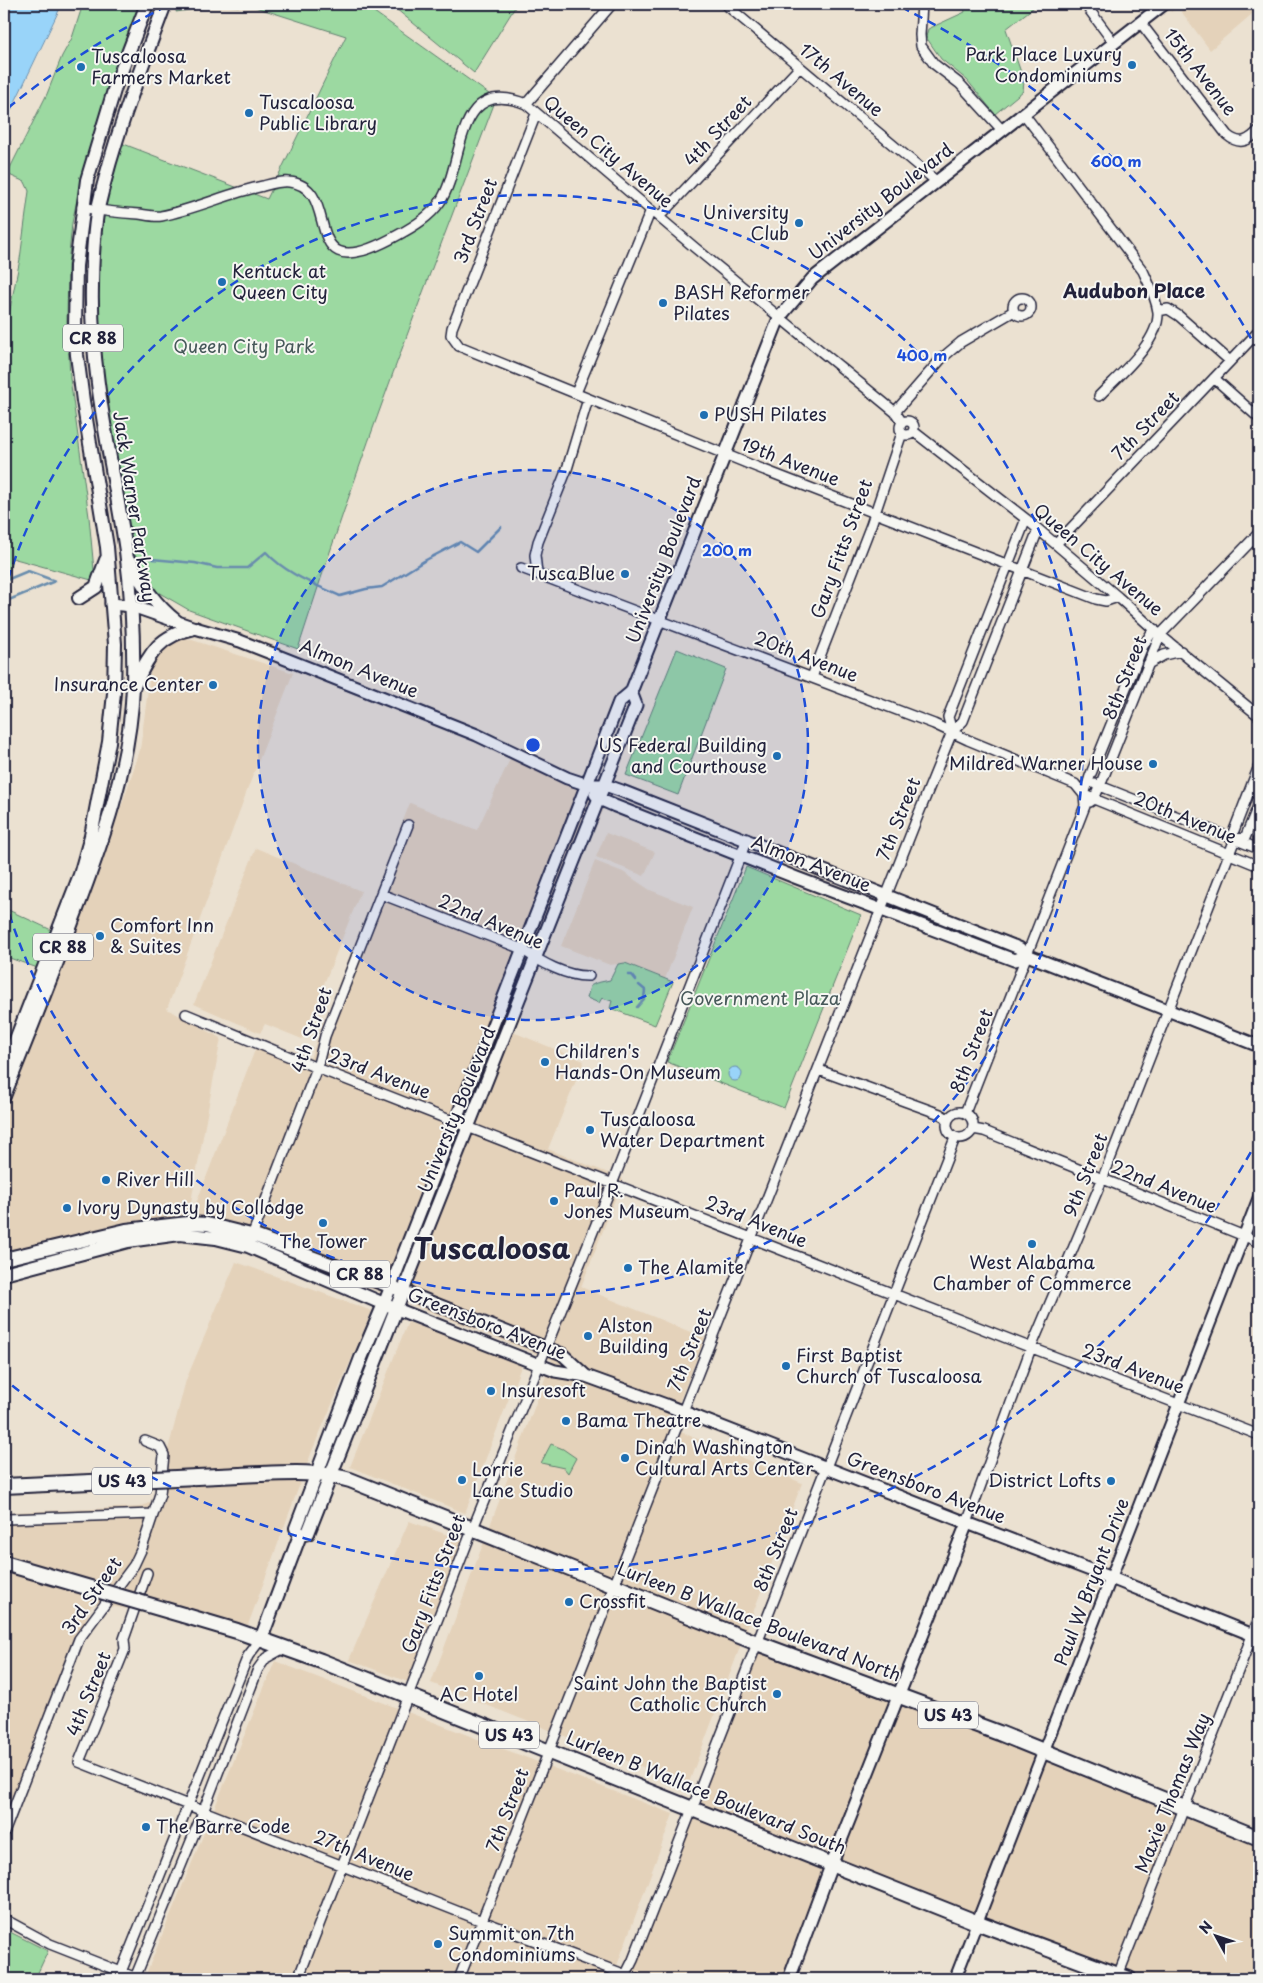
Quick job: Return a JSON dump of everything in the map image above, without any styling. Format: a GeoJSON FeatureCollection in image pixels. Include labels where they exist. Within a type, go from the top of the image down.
{"type":"FeatureCollection","features":[{"type":"Feature","properties":{"kind":"highway","name":"Lurleen B Wallace Boulevard North"},"geometry":{"type":"LineString","coordinates":[[4,1486],[240,1475],[332,1474],[473,1528],[757,1643],[1043,1752],[1259,1838]]}},
{"type":"Feature","properties":{"kind":"highway","name":"Lurleen B Wallace Boulevard South"},"geometry":{"type":"LineString","coordinates":[[4,1563],[261,1639],[409,1695],[976,1922],[1121,1978]]}},
{"type":"Feature","properties":{"kind":"main road","name":"Jack Warner Parkway"},"geometry":{"type":"LineString","coordinates":[[4,1070],[8,1046],[77,883],[91,836],[105,766],[112,718],[115,644],[108,556],[83,401],[75,330],[76,266],[82,207],[87,180],[115,88],[147,4]]}},
{"type":"Feature","properties":{"kind":"main road","name":"Jack Warner Parkway"},"geometry":{"type":"LineString","coordinates":[[4,1096],[85,889],[117,796],[129,728],[133,689],[132,606],[125,548],[100,399],[94,342],[92,288],[98,210],[121,124],[165,4]]}},
{"type":"Feature","properties":{"kind":"main road","name":"University Boulevard"},"geometry":{"type":"LineString","coordinates":[[261,1639],[300,1536],[296,1528],[316,1473],[620,702],[632,692],[779,318],[812,279],[1162,5]]}},
{"type":"Feature","properties":{"kind":"main road"},"geometry":{"type":"LineString","coordinates":[[125,548],[142,585],[160,607],[176,621]]}},
{"type":"Feature","properties":{"kind":"main road"},"geometry":{"type":"LineString","coordinates":[[79,598],[96,587],[108,556]]}},
{"type":"Feature","properties":{"kind":"main road","name":"Almon Avenue"},"geometry":{"type":"LineString","coordinates":[[111,604],[132,606],[195,628],[240,641],[477,735],[567,778],[588,785],[605,785],[747,839],[1019,948],[1027,955],[1259,1046]]}},
{"type":"Feature","properties":{"kind":"main road"},"geometry":{"type":"LineString","coordinates":[[133,689],[152,652],[159,643],[173,634],[195,628]]}},
{"type":"Feature","properties":{"kind":"main road","name":"University Boulevard"},"geometry":{"type":"LineString","coordinates":[[300,1536],[308,1533],[332,1474],[605,785],[636,705],[632,692]]}},
{"type":"Feature","properties":{"kind":"main road"},"geometry":{"type":"LineString","coordinates":[[588,785],[599,799]]}},
{"type":"Feature","properties":{"kind":"main road","name":"Almon Avenue"},"geometry":{"type":"LineString","coordinates":[[599,799],[1014,960],[1027,955]]}},
{"type":"Feature","properties":{"kind":"main road","name":"Greensboro Avenue"},"geometry":{"type":"LineString","coordinates":[[4,1259],[76,1241],[158,1225],[207,1224],[391,1286],[562,1354],[586,1376]]}},
{"type":"Feature","properties":{"kind":"main road","name":"Greensboro Avenue"},"geometry":{"type":"LineString","coordinates":[[4,1274],[128,1241],[159,1236],[180,1234],[250,1240],[396,1309],[556,1371],[586,1376],[683,1411],[1256,1634]]}},
{"type":"Feature","properties":{"kind":"main road"},"geometry":{"type":"LineString","coordinates":[[789,1979],[832,1863],[967,1523]]}},
{"type":"Feature","properties":{"kind":"main road"},"geometry":{"type":"LineString","coordinates":[[1256,1634],[1259,1647]]}},
{"type":"Feature","properties":{"kind":"street"},"geometry":{"type":"LineString","coordinates":[[526,104],[612,4]]}},
{"type":"Feature","properties":{"kind":"street","name":"17th Avenue"},"geometry":{"type":"LineString","coordinates":[[725,4],[936,181]]}},
{"type":"Feature","properties":{"kind":"street"},"geometry":{"type":"LineString","coordinates":[[922,4],[920,36],[922,46],[934,64],[960,84],[1002,130]]}},
{"type":"Feature","properties":{"kind":"street"},"geometry":{"type":"LineString","coordinates":[[1086,4],[1114,43]]}},
{"type":"Feature","properties":{"kind":"street","name":"15th Avenue"},"geometry":{"type":"LineString","coordinates":[[1140,22],[1234,141],[1246,140],[1258,133]]}},
{"type":"Feature","properties":{"kind":"street","name":"4th Street"},"geometry":{"type":"LineString","coordinates":[[659,217],[800,66]]}},
{"type":"Feature","properties":{"kind":"street","name":"Queen City Avenue"},"geometry":{"type":"LineString","coordinates":[[82,207],[161,216],[256,188],[289,182],[301,185],[311,192],[318,207],[326,235],[336,251],[342,254],[358,253],[379,245],[412,227],[426,217],[440,201],[450,182],[463,130],[475,110],[484,103],[496,99],[510,98],[526,104],[779,318],[895,412],[902,422],[906,420],[911,422],[914,426],[914,431],[1056,544],[1157,632],[1259,716]]}},
{"type":"Feature","properties":{"kind":"street","name":"3rd Street"},"geometry":{"type":"LineString","coordinates":[[454,340],[451,335],[452,328],[536,114]]}},
{"type":"Feature","properties":{"kind":"street"},"geometry":{"type":"LineString","coordinates":[[1024,114],[1143,271],[1152,290],[1158,311],[1154,331],[1148,342],[1134,360],[1099,396]]}},
{"type":"Feature","properties":{"kind":"street"},"geometry":{"type":"LineString","coordinates":[[576,393],[651,210]]}},
{"type":"Feature","properties":{"kind":"street"},"geometry":{"type":"LineString","coordinates":[[1158,311],[1168,309],[1179,316],[1230,361]]}},
{"type":"Feature","properties":{"kind":"street"},"geometry":{"type":"LineString","coordinates":[[895,412],[942,358],[962,342],[1014,311]]}},
{"type":"Feature","properties":{"kind":"street","name":"7th Street"},"geometry":{"type":"LineString","coordinates":[[1056,544],[1259,330]]}},
{"type":"Feature","properties":{"kind":"street","name":"19th Avenue"},"geometry":{"type":"LineString","coordinates":[[454,340],[465,349],[724,454],[1096,599],[1106,601],[1118,597]]}},
{"type":"Feature","properties":{"kind":"street"},"geometry":{"type":"LineString","coordinates":[[1214,378],[1259,418]]}},
{"type":"Feature","properties":{"kind":"street"},"geometry":{"type":"LineString","coordinates":[[537,573],[534,555],[536,548],[567,469],[588,399]]}},
{"type":"Feature","properties":{"kind":"street"},"geometry":{"type":"LineString","coordinates":[[902,422],[900,426],[902,433],[908,435],[914,431]]}},
{"type":"Feature","properties":{"kind":"street","name":"Gary Fitts Street"},"geometry":{"type":"LineString","coordinates":[[812,677],[875,513],[902,433]]}},
{"type":"Feature","properties":{"kind":"street","name":"7th Street"},"geometry":{"type":"LineString","coordinates":[[952,732],[948,717],[1026,520]]}},
{"type":"Feature","properties":{"kind":"street","name":"7th Street"},"geometry":{"type":"LineString","coordinates":[[459,1979],[819,1070],[886,895],[952,732],[964,721],[1038,530]]}},
{"type":"Feature","properties":{"kind":"street","name":"8th Street"},"geometry":{"type":"LineString","coordinates":[[965,1113],[1085,806],[1084,794],[1088,782],[1143,646],[1259,533]]}},
{"type":"Feature","properties":{"kind":"street","name":"20th Avenue"},"geometry":{"type":"LineString","coordinates":[[522,568],[952,732],[1075,784],[1084,794],[1094,799],[1259,866]]}},
{"type":"Feature","properties":{"kind":"street","name":"8th Street"},"geometry":{"type":"LineString","coordinates":[[1094,799],[1148,664],[1157,632]]}},
{"type":"Feature","properties":{"kind":"street","name":"8th Street"},"geometry":{"type":"LineString","coordinates":[[1148,664],[1164,655],[1181,652]]}},
{"type":"Feature","properties":{"kind":"street","name":"9th Street"},"geometry":{"type":"LineString","coordinates":[[967,1523],[1031,1348],[1102,1180],[1235,839],[1233,833],[1259,766]]}},
{"type":"Feature","properties":{"kind":"street","name":"20th Avenue"},"geometry":{"type":"LineString","coordinates":[[1075,784],[1088,782],[1259,849]]}},
{"type":"Feature","properties":{"kind":"street"},"geometry":{"type":"LineString","coordinates":[[1085,806],[1094,799]]}},
{"type":"Feature","properties":{"kind":"street","name":"9th Street"},"geometry":{"type":"LineString","coordinates":[[1235,839],[1244,838],[1259,804]]}},
{"type":"Feature","properties":{"kind":"street","name":"4th Street"},"geometry":{"type":"LineString","coordinates":[[250,1240],[317,1068],[325,1036],[408,825]]}},
{"type":"Feature","properties":{"kind":"street","name":"Gary Fitts Street"},"geometry":{"type":"LineString","coordinates":[[298,1979],[473,1528],[541,1364],[747,839]]}},
{"type":"Feature","properties":{"kind":"street","name":"22nd Avenue"},"geometry":{"type":"LineString","coordinates":[[381,894],[522,949],[536,959],[579,976],[589,976]]}},
{"type":"Feature","properties":{"kind":"street","name":"23rd Avenue"},"geometry":{"type":"LineString","coordinates":[[186,1014],[317,1068],[455,1120],[1031,1348],[1259,1435]]}},
{"type":"Feature","properties":{"kind":"street"},"geometry":{"type":"LineString","coordinates":[[819,1070],[940,1114],[948,1119]]}},
{"type":"Feature","properties":{"kind":"street"},"geometry":{"type":"LineString","coordinates":[[955,1113],[965,1113],[972,1118],[973,1129],[966,1137],[955,1138],[948,1132],[948,1119],[955,1113]]}},
{"type":"Feature","properties":{"kind":"street","name":"22nd Avenue"},"geometry":{"type":"LineString","coordinates":[[973,1129],[984,1131],[1259,1242]]}},
{"type":"Feature","properties":{"kind":"street","name":"8th Street"},"geometry":{"type":"LineString","coordinates":[[628,1977],[955,1138]]}},
{"type":"Feature","properties":{"kind":"street","name":"Paul W Bryant Drive"},"geometry":{"type":"LineString","coordinates":[[954,1979],[1259,1197]]}},
{"type":"Feature","properties":{"kind":"street","name":"3rd Street"},"geometry":{"type":"LineString","coordinates":[[4,1833],[79,1639],[134,1565],[142,1548],[160,1494],[164,1455],[160,1447],[145,1441]]}},
{"type":"Feature","properties":{"kind":"street"},"geometry":{"type":"LineString","coordinates":[[4,1520],[153,1514]]}},
{"type":"Feature","properties":{"kind":"street","name":"4th Street"},"geometry":{"type":"LineString","coordinates":[[79,1762],[125,1648],[124,1639],[146,1573]]}},
{"type":"Feature","properties":{"kind":"street","name":"Maxie Thomas Way"},"geometry":{"type":"LineString","coordinates":[[1121,1978],[1184,1807],[1256,1634],[1259,1618]]}},
{"type":"Feature","properties":{"kind":"street","name":"University Boulevard"},"geometry":{"type":"LineString","coordinates":[[121,1972],[248,1656],[261,1639]]}},
{"type":"Feature","properties":{"kind":"street"},"geometry":{"type":"LineString","coordinates":[[4,1919],[50,1944],[137,1978],[258,1668],[266,1658],[284,1648]]}},
{"type":"Feature","properties":{"kind":"street"},"geometry":{"type":"LineString","coordinates":[[245,1664],[252,1664],[258,1668]]}},
{"type":"Feature","properties":{"kind":"street","name":"27th Avenue"},"geometry":{"type":"LineString","coordinates":[[79,1762],[482,1921],[637,1979]]}},
{"type":"Feature","properties":{"kind":"street"},"geometry":{"type":"LineString","coordinates":[[617,1979],[628,1977]]}},
{"type":"Feature","properties":{"kind":"shaded area"},"geometry":{"type":"Polygon","coordinates":[[[1165,4],[1259,4],[1259,8],[1210,50],[1178,7],[1171,12],[1165,4]]]}},
{"type":"Feature","properties":{"kind":"shaded area"},"geometry":{"type":"Polygon","coordinates":[[[183,637],[293,673],[248,788],[167,1009],[221,1038],[189,1213],[4,1251],[4,1106],[119,813],[140,750],[151,667],[162,647],[183,637]]]}},
{"type":"Feature","properties":{"kind":"shaded area"},"geometry":{"type":"Polygon","coordinates":[[[516,746],[612,792],[501,1027],[584,1061],[548,1149],[623,1179],[581,1287],[705,1338],[669,1427],[802,1483],[688,1785],[431,1683],[552,1360],[191,1217],[258,1042],[310,1058],[410,803],[477,830],[516,746]]]}},
{"type":"Feature","properties":{"kind":"shaded area"},"geometry":{"type":"Polygon","coordinates":[[[606,833],[655,852],[644,876],[596,857],[606,833]]]}},
{"type":"Feature","properties":{"kind":"shaded area"},"geometry":{"type":"Polygon","coordinates":[[[256,848],[361,891],[302,1039],[265,1024],[260,1033],[194,1004],[256,848]]]}},
{"type":"Feature","properties":{"kind":"shaded area"},"geometry":{"type":"Polygon","coordinates":[[[595,861],[623,872],[650,890],[693,907],[665,979],[625,963],[610,965],[561,946],[595,861]]]}},
{"type":"Feature","properties":{"kind":"shaded area"},"geometry":{"type":"Polygon","coordinates":[[[236,1262],[372,1311],[312,1451],[248,1625],[92,1604],[4,1819],[4,1514],[140,1507],[155,1500],[186,1380],[236,1262]]]}},
{"type":"Feature","properties":{"kind":"shaded area"},"geometry":{"type":"Polygon","coordinates":[[[408,1322],[522,1364],[465,1513],[350,1467],[408,1322]]]}},
{"type":"Feature","properties":{"kind":"shaded area"},"geometry":{"type":"Polygon","coordinates":[[[409,1521],[462,1540],[408,1682],[349,1660],[409,1521]]]}},
{"type":"Feature","properties":{"kind":"shaded area"},"geometry":{"type":"Polygon","coordinates":[[[757,1643],[1259,1839],[1259,1979],[1128,1979],[833,1863],[789,1979],[636,1979],[626,1976],[757,1643]]]}},
{"type":"Feature","properties":{"kind":"shaded area"},"geometry":{"type":"Polygon","coordinates":[[[275,1661],[673,1814],[612,1979],[144,1979],[275,1661]]]}},
{"type":"Feature","properties":{"kind":"green space"},"geometry":{"type":"Polygon","coordinates":[[[83,4],[140,4],[98,119],[72,223],[68,266],[67,321],[70,378],[89,517],[95,581],[12,558],[4,599],[4,339],[20,259],[29,191],[25,182],[7,174],[47,94],[62,56],[72,38],[83,4]]]}},
{"type":"Feature","properties":{"kind":"green space","name":"Queen City Park"},"geometry":{"type":"Polygon","coordinates":[[[178,4],[363,4],[496,99],[368,441],[298,649],[189,610],[156,591],[125,548],[93,342],[99,216],[121,143],[267,199],[346,36],[255,7],[221,5],[176,12],[178,4]]]}},
{"type":"Feature","properties":{"kind":"green space"},"geometry":{"type":"Polygon","coordinates":[[[390,4],[517,4],[474,73],[390,4]]]}},
{"type":"Feature","properties":{"kind":"green space"},"geometry":{"type":"Polygon","coordinates":[[[963,4],[1038,4],[1006,29],[1024,81],[1023,91],[995,114],[967,80],[941,59],[926,37],[928,29],[965,12],[963,4]]]}},
{"type":"Feature","properties":{"kind":"green space"},"geometry":{"type":"Polygon","coordinates":[[[677,649],[726,669],[678,795],[626,775],[677,649]]]}},
{"type":"Feature","properties":{"kind":"green space","name":"Government Plaza"},"geometry":{"type":"Polygon","coordinates":[[[746,867],[861,915],[784,1108],[667,1062],[746,867]]]}},
{"type":"Feature","properties":{"kind":"green space"},"geometry":{"type":"Polygon","coordinates":[[[4,908],[60,934],[46,971],[4,956],[4,908]]]}},
{"type":"Feature","properties":{"kind":"green space"},"geometry":{"type":"Polygon","coordinates":[[[625,963],[673,982],[655,1025],[610,1008],[612,1001],[602,998],[599,1003],[587,998],[590,986],[610,980],[618,964],[625,963]]]}},
{"type":"Feature","properties":{"kind":"green space"},"geometry":{"type":"Polygon","coordinates":[[[551,1444],[563,1449],[576,1458],[568,1473],[564,1468],[541,1463],[551,1444]]]}},
{"type":"Feature","properties":{"kind":"green space"},"geometry":{"type":"Polygon","coordinates":[[[4,1929],[48,1951],[35,1979],[4,1979],[4,1929]]]}},
{"type":"Feature","properties":{"kind":"water"},"geometry":{"type":"Polygon","coordinates":[[[4,4],[62,4],[4,125],[4,4]]]}},
{"type":"Feature","properties":{"kind":"water"},"geometry":{"type":"Polygon","coordinates":[[[735,1067],[740,1069],[742,1074],[740,1079],[735,1081],[730,1079],[728,1074],[730,1069],[735,1067]]]}},
{"type":"Feature","properties":{"kind":"pier"},"geometry":{"type":"Polygon","coordinates":[[[63,8],[6,126],[4,127],[58,14],[63,8]]]}},
{"type":"Feature","properties":{"kind":"waterway"},"geometry":{"type":"LineString","coordinates":[[152,559],[195,563],[217,568],[247,568],[266,552],[291,572],[310,583],[340,596],[382,587],[424,561],[460,542],[476,552],[501,527]]}},
{"type":"Feature","properties":{"kind":"waterway"},"geometry":{"type":"LineString","coordinates":[[4,581],[28,571],[55,581]]}},
{"type":"Feature","properties":{"kind":"waterway"},"geometry":{"type":"LineString","coordinates":[[4,602],[55,581]]}},
{"type":"Feature","properties":{"kind":"waterway"},"geometry":{"type":"LineString","coordinates":[[628,975],[632,975],[636,980]]}},
{"type":"Feature","properties":{"kind":"waterway"},"geometry":{"type":"LineString","coordinates":[[637,1007],[644,999],[645,990],[639,985]]}},
{"type":"Feature","properties":{"kind":"place","name":"Park Place Luxury Condominiums"},"geometry":{"type":"Point","coordinates":[1132,65]}},
{"type":"Feature","properties":{"kind":"place","name":"Tuscaloosa Farmers Market"},"geometry":{"type":"Point","coordinates":[81,67]}},
{"type":"Feature","properties":{"kind":"place","name":"Tuscaloosa Public Library"},"geometry":{"type":"Point","coordinates":[249,113]}},
{"type":"Feature","properties":{"kind":"place","name":"University Club"},"geometry":{"type":"Point","coordinates":[799,223]}},
{"type":"Feature","properties":{"kind":"place","name":"Kentuck at Queen City"},"geometry":{"type":"Point","coordinates":[222,282]}},
{"type":"Feature","properties":{"kind":"place","name":"BASH Reformer Pilates"},"geometry":{"type":"Point","coordinates":[663,303]}},
{"type":"Feature","properties":{"kind":"place","name":"PUSH Pilates"},"geometry":{"type":"Point","coordinates":[704,415]}},
{"type":"Feature","properties":{"kind":"place","name":"TuscaBlue"},"geometry":{"type":"Point","coordinates":[625,574]}},
{"type":"Feature","properties":{"kind":"place","name":"Insurance Center"},"geometry":{"type":"Point","coordinates":[213,685]}},
{"type":"Feature","properties":{"kind":"place","name":"US Federal Building and Courthouse"},"geometry":{"type":"Point","coordinates":[777,756]}},
{"type":"Feature","properties":{"kind":"place","name":"Mildred Warner House"},"geometry":{"type":"Point","coordinates":[1153,764]}},
{"type":"Feature","properties":{"kind":"place","name":"Comfort Inn & Suites"},"geometry":{"type":"Point","coordinates":[100,936]}},
{"type":"Feature","properties":{"kind":"place","name":"Children's Hands-On Museum"},"geometry":{"type":"Point","coordinates":[545,1062]}},
{"type":"Feature","properties":{"kind":"place","name":"Tuscaloosa Water Department"},"geometry":{"type":"Point","coordinates":[590,1130]}},
{"type":"Feature","properties":{"kind":"place","name":"River Hill"},"geometry":{"type":"Point","coordinates":[106,1180]}},
{"type":"Feature","properties":{"kind":"place","name":"Paul R. Jones Museum"},"geometry":{"type":"Point","coordinates":[554,1201]}},
{"type":"Feature","properties":{"kind":"place","name":"Ivory Dynasty by Collodge"},"geometry":{"type":"Point","coordinates":[67,1208]}},
{"type":"Feature","properties":{"kind":"place","name":"The Tower"},"geometry":{"type":"Point","coordinates":[323,1223]}},
{"type":"Feature","properties":{"kind":"place","name":"West Alabama Chamber of Commerce"},"geometry":{"type":"Point","coordinates":[1032,1244]}},
{"type":"Feature","properties":{"kind":"place","name":"The Alamite"},"geometry":{"type":"Point","coordinates":[628,1268]}},
{"type":"Feature","properties":{"kind":"place","name":"Alston Building"},"geometry":{"type":"Point","coordinates":[588,1336]}},
{"type":"Feature","properties":{"kind":"place","name":"First Baptist Church of Tuscaloosa"},"geometry":{"type":"Point","coordinates":[786,1366]}},
{"type":"Feature","properties":{"kind":"place","name":"Insuresoft"},"geometry":{"type":"Point","coordinates":[491,1391]}},
{"type":"Feature","properties":{"kind":"place","name":"Bama Theatre"},"geometry":{"type":"Point","coordinates":[566,1421]}},
{"type":"Feature","properties":{"kind":"place","name":"Dinah Washington Cultural Arts Center"},"geometry":{"type":"Point","coordinates":[625,1458]}},
{"type":"Feature","properties":{"kind":"place","name":"Lorrie Lane Studio"},"geometry":{"type":"Point","coordinates":[462,1480]}},
{"type":"Feature","properties":{"kind":"place","name":"District Lofts"},"geometry":{"type":"Point","coordinates":[1111,1481]}},
{"type":"Feature","properties":{"kind":"place","name":"Crossfit"},"geometry":{"type":"Point","coordinates":[569,1602]}},
{"type":"Feature","properties":{"kind":"place","name":"AC Hotel"},"geometry":{"type":"Point","coordinates":[479,1676]}},
{"type":"Feature","properties":{"kind":"place","name":"Saint John the Baptist Catholic Church"},"geometry":{"type":"Point","coordinates":[777,1694]}},
{"type":"Feature","properties":{"kind":"place","name":"The Barre Code"},"geometry":{"type":"Point","coordinates":[146,1827]}},
{"type":"Feature","properties":{"kind":"place","name":"Summit on 7th Condominiums"},"geometry":{"type":"Point","coordinates":[438,1944]}},
{"type":"Feature","properties":{"kind":"district","name":"Audubon Place"},"geometry":{"type":"Point","coordinates":[1134,291]}},
{"type":"Feature","properties":{"kind":"district","name":"Tuscaloosa"},"geometry":{"type":"Point","coordinates":[492,1249]}}]}
